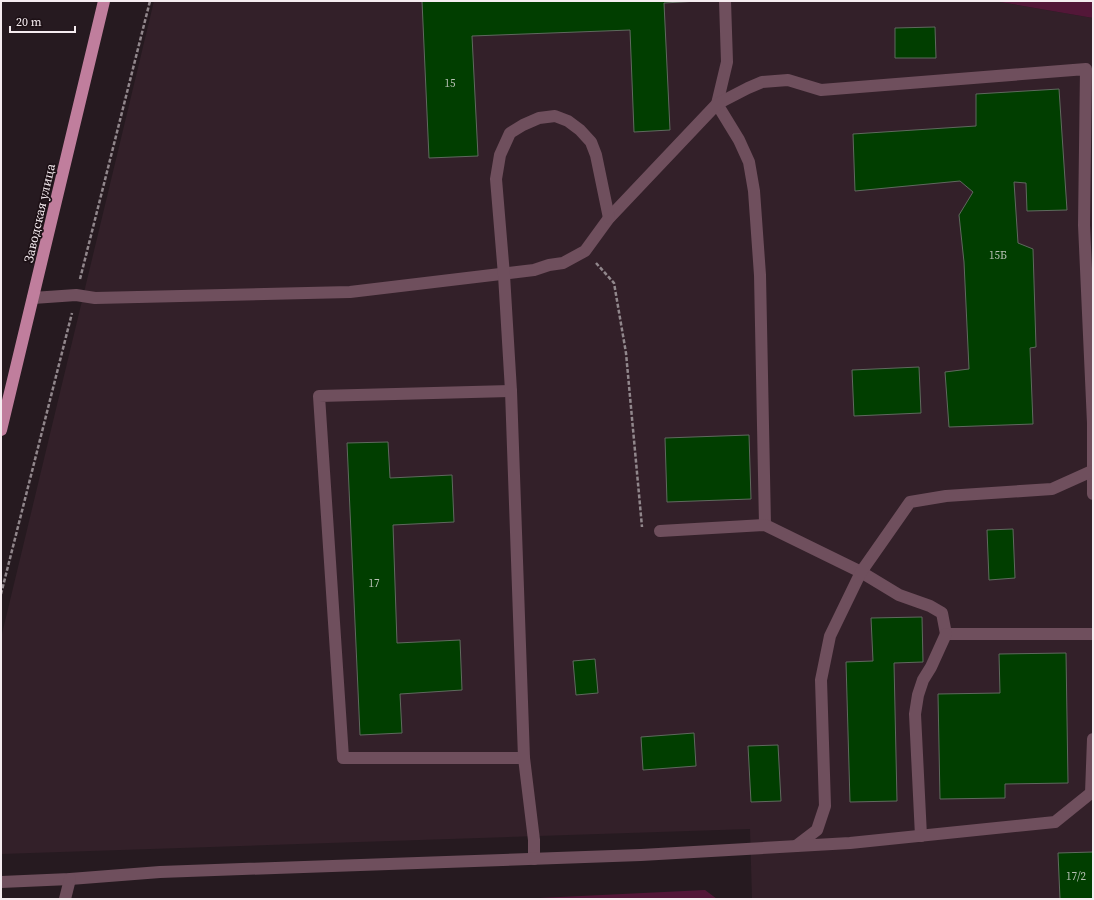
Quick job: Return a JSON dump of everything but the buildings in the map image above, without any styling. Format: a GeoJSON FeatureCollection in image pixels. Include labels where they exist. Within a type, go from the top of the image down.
{"type":"FeatureCollection","features":[{"type":"Feature","properties":{"kind":"main road","name":"Заводская улица"},"geometry":{"type":"LineString","coordinates":[[1,430],[104,1]]}},
{"type":"Feature","properties":{"kind":"lane"},"geometry":{"type":"LineString","coordinates":[[725,1],[727,62],[717,104],[739,140],[749,162],[754,192],[760,275],[765,525]]}},
{"type":"Feature","properties":{"kind":"lane"},"geometry":{"type":"LineString","coordinates":[[33,298],[76,295],[96,298],[350,292],[534,270],[549,265],[563,263],[585,251],[609,218],[717,104],[762,82],[788,80],[821,90],[1086,69],[1084,225],[1093,423],[1093,494]]}},
{"type":"Feature","properties":{"kind":"lane"},"geometry":{"type":"LineString","coordinates":[[534,859],[534,840],[524,758],[511,391],[504,274],[496,179],[500,155],[510,133],[523,124],[539,118],[555,116],[568,121],[580,130],[591,142],[596,155],[609,218]]}},
{"type":"Feature","properties":{"kind":"lane"},"geometry":{"type":"LineString","coordinates":[[511,391],[319,396],[343,758],[524,758]]}},
{"type":"Feature","properties":{"kind":"lane"},"geometry":{"type":"LineString","coordinates":[[796,846],[817,830],[825,806],[821,680],[830,636],[861,572],[910,502],[946,496],[1052,489],[1092,471]]}},
{"type":"Feature","properties":{"kind":"lane"},"geometry":{"type":"LineString","coordinates":[[660,530],[765,525],[861,572],[899,595],[930,606],[942,613],[946,634],[931,667],[923,680],[918,695],[916,708],[921,836]]}},
{"type":"Feature","properties":{"kind":"lane"},"geometry":{"type":"LineString","coordinates":[[946,634],[1093,634]]}},
{"type":"Feature","properties":{"kind":"lane"},"geometry":{"type":"LineString","coordinates":[[1,882],[70,879],[160,872],[641,855],[850,843],[1055,822],[1091,793],[1093,739]]}},
{"type":"Feature","properties":{"kind":"lane"},"geometry":{"type":"LineString","coordinates":[[65,899],[70,879]]}},
{"type":"Feature","properties":{"kind":"path"},"geometry":{"type":"LineString","coordinates":[[585,251],[614,283],[626,353],[642,529],[660,530]]}},
{"type":"Feature","properties":{"kind":"shaded area"},"geometry":{"type":"Polygon","coordinates":[[[154,1],[994,1],[1093,18],[1093,899],[752,899],[750,829],[1,854],[1,638],[154,1]]]}},
{"type":"Feature","properties":{"kind":"shaded area"},"geometry":{"type":"Polygon","coordinates":[[[994,1],[1093,1],[1093,18],[994,1]]]}},
{"type":"Feature","properties":{"kind":"shaded area"},"geometry":{"type":"Polygon","coordinates":[[[705,890],[717,899],[519,899],[705,890]]]}}]}
